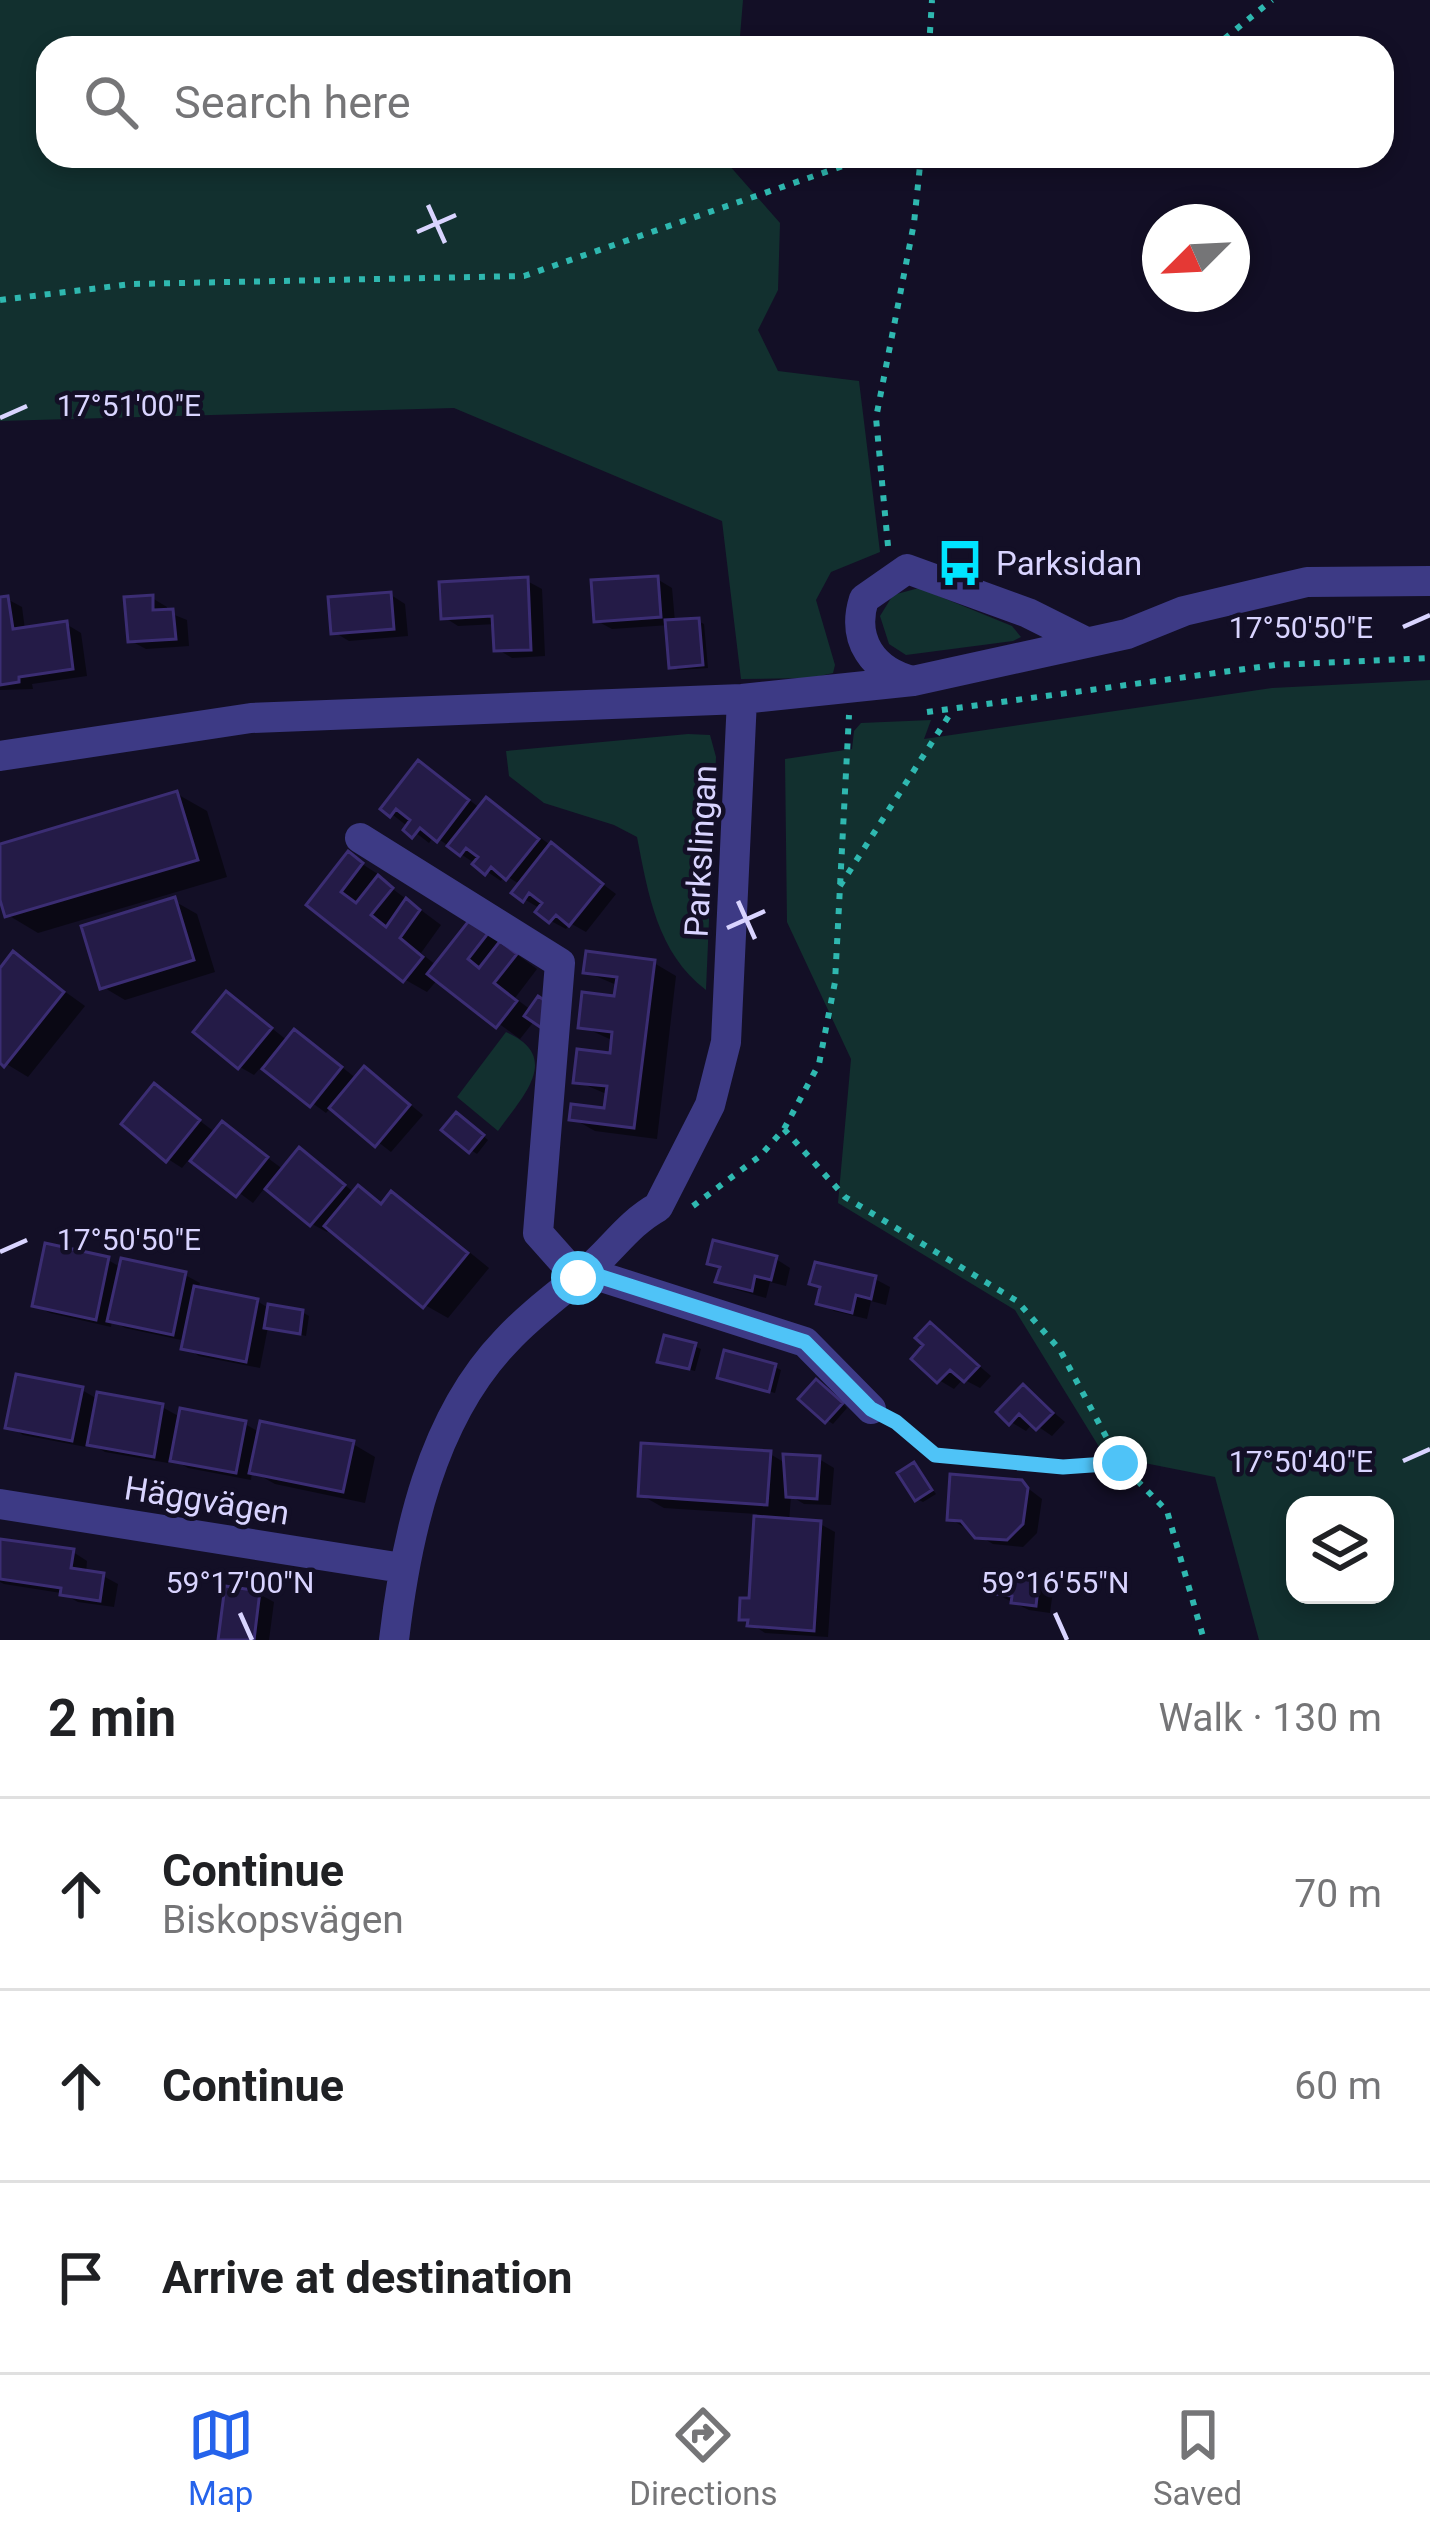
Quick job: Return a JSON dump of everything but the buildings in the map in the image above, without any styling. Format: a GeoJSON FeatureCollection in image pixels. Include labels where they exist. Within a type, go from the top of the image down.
{"type":"FeatureCollection","features":[{"type":"Feature","properties":{"kind":"street"},"geometry":{"type":"LineString","coordinates":[[913,681],[884,671],[869,655],[860,623],[864,599],[907,569],[1028,613],[1084,641]]}},
{"type":"Feature","properties":{"kind":"street"},"geometry":{"type":"LineString","coordinates":[[0,756],[251,718],[742,699],[913,681],[1127,634],[1232,598],[1307,582],[1430,581]]}},
{"type":"Feature","properties":{"kind":"street","name":"Parkslingan"},"geometry":{"type":"LineString","coordinates":[[394,1640],[403,1568],[437,1453],[469,1388],[505,1341],[556,1292],[658,1207],[710,1105],[727,1042],[742,699]]}},
{"type":"Feature","properties":{"kind":"street"},"geometry":{"type":"LineString","coordinates":[[360,838],[560,963],[538,1233],[582,1275],[805,1342],[871,1409]]}},
{"type":"Feature","properties":{"kind":"street","name":"Häggvägen"},"geometry":{"type":"LineString","coordinates":[[0,1504],[403,1568]]}},
{"type":"Feature","properties":{"kind":"path"},"geometry":{"type":"LineString","coordinates":[[930,36],[932,0]]}},
{"type":"Feature","properties":{"kind":"path"},"geometry":{"type":"LineString","coordinates":[[1228,36],[1272,0]]}},
{"type":"Feature","properties":{"kind":"path"},"geometry":{"type":"LineString","coordinates":[[0,300],[132,284],[524,276],[837,168]]}},
{"type":"Feature","properties":{"kind":"path"},"geometry":{"type":"LineString","coordinates":[[885,553],[890,543],[876,418],[914,223],[920,168]]}},
{"type":"Feature","properties":{"kind":"path"},"geometry":{"type":"LineString","coordinates":[[910,713],[1275,665],[1430,658]]}},
{"type":"Feature","properties":{"kind":"path"},"geometry":{"type":"LineString","coordinates":[[838,889],[952,711]]}},
{"type":"Feature","properties":{"kind":"path"},"geometry":{"type":"LineString","coordinates":[[690,1208],[760,1156],[784,1129],[819,1064],[835,982],[849,716],[869,715]]}},
{"type":"Feature","properties":{"kind":"path"},"geometry":{"type":"LineString","coordinates":[[784,1129],[845,1197],[1017,1301],[1060,1350],[1120,1463],[1167,1511],[1204,1640]]}},
{"type":"Feature","properties":{"kind":"path"},"geometry":{"type":"LineString","coordinates":[[871,1409],[896,1422],[935,1455],[1063,1467],[1120,1463]]}},
{"type":"Feature","properties":{"kind":"green space"},"geometry":{"type":"Polygon","coordinates":[[[0,0],[743,0],[740,36],[36,36],[36,168],[732,168],[780,223],[778,290],[758,330],[778,371],[859,381],[880,552],[831,572],[816,600],[835,665],[833,673],[741,679],[722,521],[454,408],[0,421],[0,0]]]}},
{"type":"Feature","properties":{"kind":"green space"},"geometry":{"type":"Polygon","coordinates":[[[919,588],[1012,626],[1021,637],[906,655],[889,644],[880,616],[893,595],[919,588]]]}},
{"type":"Feature","properties":{"kind":"green space"},"geometry":{"type":"Polygon","coordinates":[[[1430,680],[1430,1640],[1259,1640],[1215,1477],[1104,1455],[1015,1310],[838,1203],[851,1059],[787,922],[785,759],[852,749],[854,731],[861,723],[931,720],[924,739],[1272,688],[1430,680]]]}},
{"type":"Feature","properties":{"kind":"green space"},"geometry":{"type":"Polygon","coordinates":[[[710,735],[716,757],[706,990],[676,958],[657,921],[637,837],[544,803],[509,776],[506,751],[710,735]]]}},
{"type":"Feature","properties":{"kind":"green space"},"geometry":{"type":"Polygon","coordinates":[[[506,1032],[523,1042],[535,1066],[526,1092],[498,1131],[457,1097],[506,1032]]]}},
{"type":"Feature","properties":{"kind":"place","name":"Parksidan"},"geometry":{"type":"Point","coordinates":[960,563]}},
{"type":"Feature","properties":{"kind":"route"},"geometry":{"type":"LineString","coordinates":[[578,1278],[586,1272],[805,1342],[871,1409],[896,1422],[935,1455],[1063,1467],[1120,1463]]}}]}
